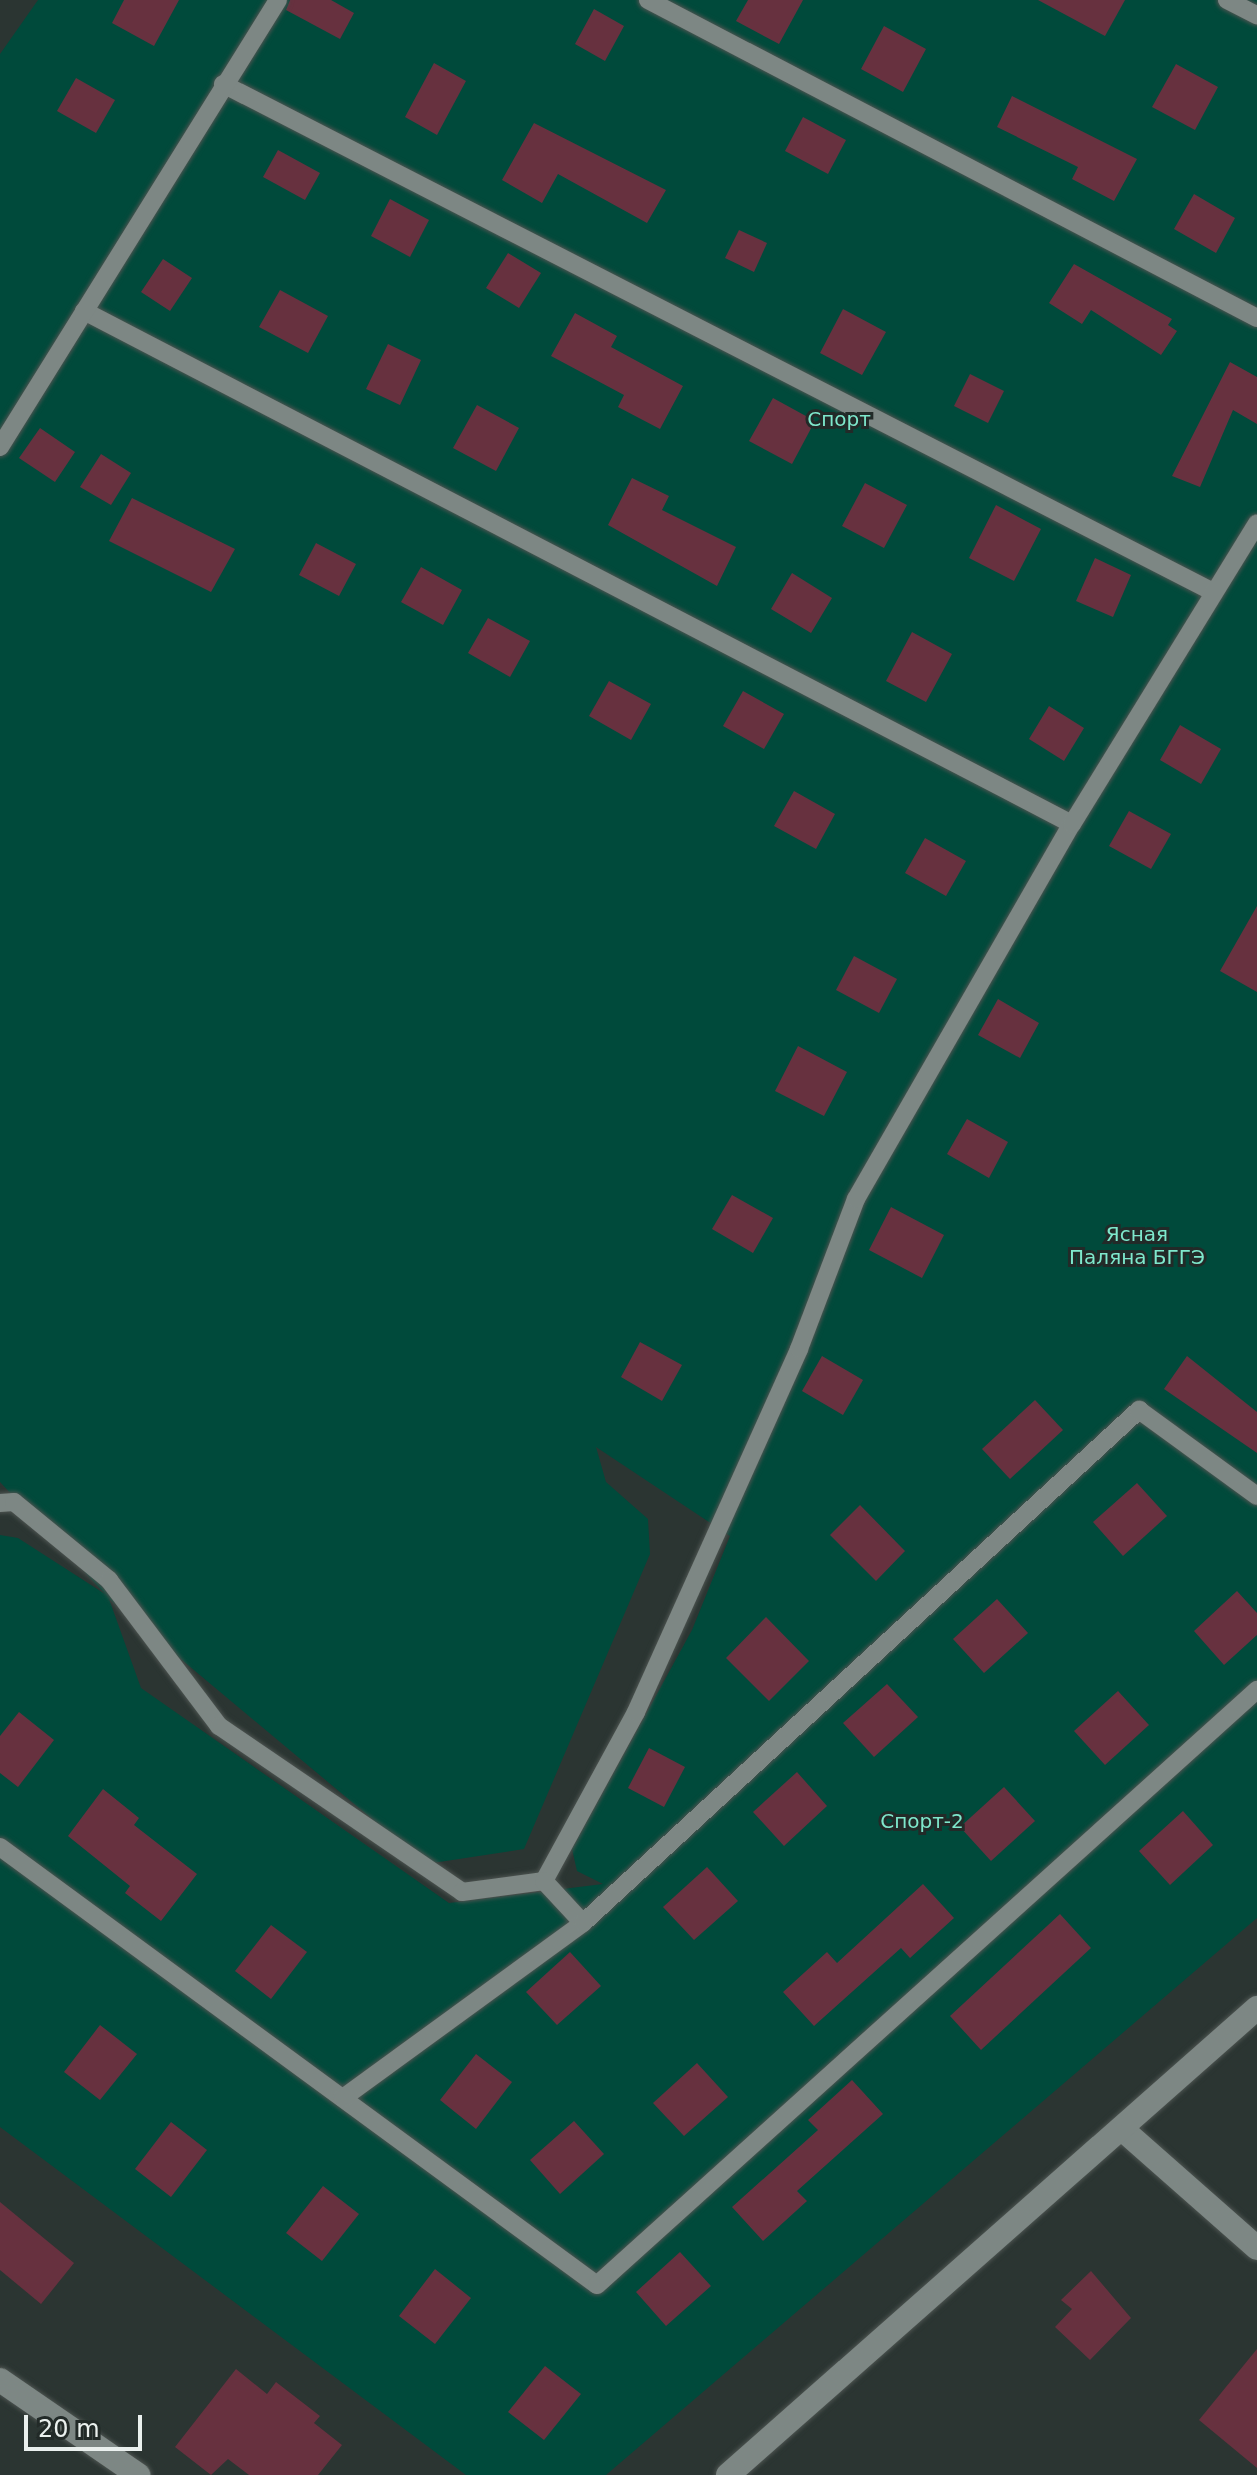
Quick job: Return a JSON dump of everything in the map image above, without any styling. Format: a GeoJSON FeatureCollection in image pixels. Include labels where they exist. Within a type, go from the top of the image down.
{"type":"FeatureCollection","features":[{"type":"Feature","properties":{"kind":"street"},"geometry":{"type":"LineString","coordinates":[[728,2475],[1257,2008]]}},
{"type":"Feature","properties":{"kind":"street"},"geometry":{"type":"LineString","coordinates":[[1122,2129],[1257,2248]]}},
{"type":"Feature","properties":{"kind":"street"},"geometry":{"type":"LineString","coordinates":[[0,2380],[138,2475]]}},
{"type":"Feature","properties":{"kind":"lane"},"geometry":{"type":"LineString","coordinates":[[0,447],[278,0]]}},
{"type":"Feature","properties":{"kind":"lane"},"geometry":{"type":"LineString","coordinates":[[648,0],[1257,318]]}},
{"type":"Feature","properties":{"kind":"lane"},"geometry":{"type":"LineString","coordinates":[[1227,0],[1257,15]]}},
{"type":"Feature","properties":{"kind":"lane"},"geometry":{"type":"LineString","coordinates":[[223,84],[1213,592]]}},
{"type":"Feature","properties":{"kind":"lane"},"geometry":{"type":"LineString","coordinates":[[84,311],[1072,824]]}},
{"type":"Feature","properties":{"kind":"lane"},"geometry":{"type":"LineString","coordinates":[[544,1881],[636,1712],[799,1349],[856,1199],[1072,824],[1257,523]]}},
{"type":"Feature","properties":{"kind":"lane"},"geometry":{"type":"LineString","coordinates":[[343,2098],[583,1923],[1139,1410],[1257,1496]]}},
{"type":"Feature","properties":{"kind":"lane"},"geometry":{"type":"LineString","coordinates":[[0,1503],[14,1502],[109,1580],[219,1726],[462,1892],[544,1881]]}},
{"type":"Feature","properties":{"kind":"lane"},"geometry":{"type":"LineString","coordinates":[[0,1847],[597,2285],[1257,1690]]}},
{"type":"Feature","properties":{"kind":"lane"},"geometry":{"type":"LineString","coordinates":[[544,1881],[583,1923]]}},
{"type":"Feature","properties":{"kind":"green space"},"geometry":{"type":"Polygon","coordinates":[[[38,0],[1257,0],[1257,1918],[606,2475],[466,2475],[0,2127],[0,1535],[18,1538],[105,1594],[0,1482],[0,54],[38,0]],[[596,1447],[606,1482],[648,1519],[650,1554],[524,1849],[426,1864],[109,1599],[141,1688],[449,1903],[603,1884],[577,1871],[572,1849],[692,1630],[730,1536],[596,1447]]]}},
{"type":"Feature","properties":{"kind":"building"},"geometry":{"type":"Polygon","coordinates":[[[124,0],[179,0],[154,46],[112,23],[124,0]]]}},
{"type":"Feature","properties":{"kind":"building"},"geometry":{"type":"Polygon","coordinates":[[[290,0],[331,0],[354,13],[340,39],[286,10],[290,0]]]}},
{"type":"Feature","properties":{"kind":"building"},"geometry":{"type":"Polygon","coordinates":[[[748,0],[803,0],[779,44],[736,21],[748,0]]]}},
{"type":"Feature","properties":{"kind":"building"},"geometry":{"type":"Polygon","coordinates":[[[1038,0],[1125,0],[1105,36],[1038,0]]]}},
{"type":"Feature","properties":{"kind":"building"},"geometry":{"type":"Polygon","coordinates":[[[594,9],[624,26],[605,61],[575,44],[594,9]]]}},
{"type":"Feature","properties":{"kind":"building"},"geometry":{"type":"Polygon","coordinates":[[[884,26],[926,49],[903,92],[861,69],[884,26]]]}},
{"type":"Feature","properties":{"kind":"building"},"geometry":{"type":"Polygon","coordinates":[[[434,63],[466,81],[437,135],[405,117],[434,63]]]}},
{"type":"Feature","properties":{"kind":"building"},"geometry":{"type":"Polygon","coordinates":[[[1176,64],[1218,87],[1195,130],[1152,107],[1176,64]]]}},
{"type":"Feature","properties":{"kind":"building"},"geometry":{"type":"Polygon","coordinates":[[[76,78],[115,100],[96,133],[57,111],[76,78]]]}},
{"type":"Feature","properties":{"kind":"building"},"geometry":{"type":"Polygon","coordinates":[[[1012,96],[1137,159],[1114,201],[1072,179],[1078,167],[997,127],[1012,96]]]}},
{"type":"Feature","properties":{"kind":"building"},"geometry":{"type":"Polygon","coordinates":[[[803,117],[846,140],[828,174],[785,151],[803,117]]]}},
{"type":"Feature","properties":{"kind":"building"},"geometry":{"type":"Polygon","coordinates":[[[534,123],[666,190],[647,223],[558,174],[542,203],[502,180],[534,123]]]}},
{"type":"Feature","properties":{"kind":"building"},"geometry":{"type":"Polygon","coordinates":[[[278,150],[320,173],[305,200],[263,177],[278,150]]]}},
{"type":"Feature","properties":{"kind":"building"},"geometry":{"type":"Polygon","coordinates":[[[1194,194],[1235,218],[1216,253],[1174,229],[1194,194]]]}},
{"type":"Feature","properties":{"kind":"building"},"geometry":{"type":"Polygon","coordinates":[[[390,199],[429,220],[410,257],[371,236],[390,199]]]}},
{"type":"Feature","properties":{"kind":"building"},"geometry":{"type":"Polygon","coordinates":[[[739,230],[767,243],[754,272],[725,258],[739,230]]]}},
{"type":"Feature","properties":{"kind":"building"},"geometry":{"type":"Polygon","coordinates":[[[508,253],[541,273],[519,308],[486,288],[508,253]]]}},
{"type":"Feature","properties":{"kind":"building"},"geometry":{"type":"Polygon","coordinates":[[[163,259],[192,278],[170,311],[141,292],[163,259]]]}},
{"type":"Feature","properties":{"kind":"building"},"geometry":{"type":"Polygon","coordinates":[[[1074,264],[1172,319],[1168,325],[1177,331],[1161,355],[1091,310],[1082,324],[1049,303],[1074,264]]]}},
{"type":"Feature","properties":{"kind":"building"},"geometry":{"type":"Polygon","coordinates":[[[280,290],[328,316],[308,353],[259,327],[280,290]]]}},
{"type":"Feature","properties":{"kind":"building"},"geometry":{"type":"Polygon","coordinates":[[[843,309],[886,332],[862,375],[820,353],[843,309]]]}},
{"type":"Feature","properties":{"kind":"building"},"geometry":{"type":"Polygon","coordinates":[[[575,313],[617,336],[611,347],[683,386],[660,429],[618,407],[624,395],[551,356],[575,313]]]}},
{"type":"Feature","properties":{"kind":"building"},"geometry":{"type":"Polygon","coordinates":[[[388,344],[421,360],[400,405],[366,389],[388,344]]]}},
{"type":"Feature","properties":{"kind":"building"},"geometry":{"type":"Polygon","coordinates":[[[1230,362],[1257,377],[1257,424],[1233,410],[1200,487],[1172,476],[1230,362]]]}},
{"type":"Feature","properties":{"kind":"building"},"geometry":{"type":"Polygon","coordinates":[[[970,374],[1004,391],[988,423],[954,406],[970,374]]]}},
{"type":"Feature","properties":{"kind":"building"},"geometry":{"type":"Polygon","coordinates":[[[773,398],[815,421],[792,464],[749,441],[773,398]]]}},
{"type":"Feature","properties":{"kind":"building"},"geometry":{"type":"Polygon","coordinates":[[[477,405],[519,428],[496,471],[453,448],[477,405]]]}},
{"type":"Feature","properties":{"kind":"building"},"geometry":{"type":"Polygon","coordinates":[[[40,428],[75,452],[55,482],[19,458],[40,428]]]}},
{"type":"Feature","properties":{"kind":"building"},"geometry":{"type":"Polygon","coordinates":[[[101,454],[131,473],[111,505],[80,487],[101,454]]]}},
{"type":"Feature","properties":{"kind":"building"},"geometry":{"type":"Polygon","coordinates":[[[632,478],[669,496],[662,510],[736,547],[717,586],[608,525],[632,478]]]}},
{"type":"Feature","properties":{"kind":"building"},"geometry":{"type":"Polygon","coordinates":[[[865,483],[907,505],[884,548],[842,526],[865,483]]]}},
{"type":"Feature","properties":{"kind":"building"},"geometry":{"type":"Polygon","coordinates":[[[132,498],[235,549],[211,592],[109,541],[132,498]]]}},
{"type":"Feature","properties":{"kind":"building"},"geometry":{"type":"Polygon","coordinates":[[[996,505],[1041,529],[1014,581],[969,558],[996,505]]]}},
{"type":"Feature","properties":{"kind":"building"},"geometry":{"type":"Polygon","coordinates":[[[316,543],[356,564],[339,596],[299,575],[316,543]]]}},
{"type":"Feature","properties":{"kind":"building"},"geometry":{"type":"Polygon","coordinates":[[[1095,558],[1131,575],[1113,617],[1076,601],[1095,558]]]}},
{"type":"Feature","properties":{"kind":"building"},"geometry":{"type":"Polygon","coordinates":[[[421,567],[462,590],[443,625],[401,602],[421,567]]]}},
{"type":"Feature","properties":{"kind":"building"},"geometry":{"type":"Polygon","coordinates":[[[792,573],[832,598],[811,633],[771,609],[792,573]]]}},
{"type":"Feature","properties":{"kind":"building"},"geometry":{"type":"Polygon","coordinates":[[[488,618],[530,641],[510,677],[468,653],[488,618]]]}},
{"type":"Feature","properties":{"kind":"building"},"geometry":{"type":"Polygon","coordinates":[[[912,632],[952,654],[926,702],[886,681],[912,632]]]}},
{"type":"Feature","properties":{"kind":"building"},"geometry":{"type":"Polygon","coordinates":[[[609,681],[651,704],[631,740],[589,716],[609,681]]]}},
{"type":"Feature","properties":{"kind":"building"},"geometry":{"type":"Polygon","coordinates":[[[743,691],[784,714],[764,749],[723,726],[743,691]]]}},
{"type":"Feature","properties":{"kind":"building"},"geometry":{"type":"Polygon","coordinates":[[[1049,706],[1084,728],[1064,761],[1029,739],[1049,706]]]}},
{"type":"Feature","properties":{"kind":"building"},"geometry":{"type":"Polygon","coordinates":[[[1180,725],[1221,749],[1201,784],[1160,760],[1180,725]]]}},
{"type":"Feature","properties":{"kind":"building"},"geometry":{"type":"Polygon","coordinates":[[[794,791],[835,814],[816,849],[774,826],[794,791]]]}},
{"type":"Feature","properties":{"kind":"building"},"geometry":{"type":"Polygon","coordinates":[[[1129,811],[1171,834],[1151,869],[1109,846],[1129,811]]]}},
{"type":"Feature","properties":{"kind":"building"},"geometry":{"type":"Polygon","coordinates":[[[925,838],[966,861],[946,896],[905,873],[925,838]]]}},
{"type":"Feature","properties":{"kind":"building"},"geometry":{"type":"Polygon","coordinates":[[[1257,906],[1257,992],[1220,971],[1257,906]]]}},
{"type":"Feature","properties":{"kind":"building"},"geometry":{"type":"Polygon","coordinates":[[[854,956],[897,979],[879,1013],[836,990],[854,956]]]}},
{"type":"Feature","properties":{"kind":"building"},"geometry":{"type":"Polygon","coordinates":[[[998,999],[1039,1023],[1020,1058],[978,1035],[998,999]]]}},
{"type":"Feature","properties":{"kind":"building"},"geometry":{"type":"Polygon","coordinates":[[[798,1046],[847,1072],[824,1116],[775,1091],[798,1046]]]}},
{"type":"Feature","properties":{"kind":"building"},"geometry":{"type":"Polygon","coordinates":[[[967,1119],[1008,1142],[989,1178],[947,1154],[967,1119]]]}},
{"type":"Feature","properties":{"kind":"building"},"geometry":{"type":"Polygon","coordinates":[[[732,1195],[773,1218],[753,1253],[712,1229],[732,1195]]]}},
{"type":"Feature","properties":{"kind":"building"},"geometry":{"type":"Polygon","coordinates":[[[891,1207],[944,1235],[922,1278],[869,1250],[891,1207]]]}},
{"type":"Feature","properties":{"kind":"building"},"geometry":{"type":"Polygon","coordinates":[[[640,1342],[682,1365],[662,1401],[621,1377],[640,1342]]]}},
{"type":"Feature","properties":{"kind":"building"},"geometry":{"type":"Polygon","coordinates":[[[822,1356],[863,1380],[843,1415],[802,1391],[822,1356]]]}},
{"type":"Feature","properties":{"kind":"building"},"geometry":{"type":"Polygon","coordinates":[[[1187,1356],[1257,1412],[1257,1453],[1164,1389],[1187,1356]]]}},
{"type":"Feature","properties":{"kind":"building"},"geometry":{"type":"Polygon","coordinates":[[[1035,1400],[1063,1430],[1010,1479],[982,1449],[1035,1400]]]}},
{"type":"Feature","properties":{"kind":"building"},"geometry":{"type":"Polygon","coordinates":[[[1137,1483],[1167,1516],[1123,1556],[1093,1522],[1137,1483]]]}},
{"type":"Feature","properties":{"kind":"building"},"geometry":{"type":"Polygon","coordinates":[[[860,1505],[905,1551],[876,1581],[830,1535],[860,1505]]]}},
{"type":"Feature","properties":{"kind":"building"},"geometry":{"type":"Polygon","coordinates":[[[1237,1591],[1257,1613],[1257,1635],[1224,1665],[1194,1631],[1237,1591]]]}},
{"type":"Feature","properties":{"kind":"building"},"geometry":{"type":"Polygon","coordinates":[[[997,1599],[1028,1633],[984,1673],[953,1639],[997,1599]]]}},
{"type":"Feature","properties":{"kind":"building"},"geometry":{"type":"Polygon","coordinates":[[[766,1617],[809,1661],[769,1701],[726,1658],[766,1617]]]}},
{"type":"Feature","properties":{"kind":"building"},"geometry":{"type":"Polygon","coordinates":[[[887,1684],[918,1717],[874,1757],[843,1723],[887,1684]]]}},
{"type":"Feature","properties":{"kind":"building"},"geometry":{"type":"Polygon","coordinates":[[[1118,1691],[1149,1725],[1105,1765],[1074,1731],[1118,1691]]]}},
{"type":"Feature","properties":{"kind":"building"},"geometry":{"type":"Polygon","coordinates":[[[19,1712],[54,1740],[18,1787],[0,1773],[0,1736],[19,1712]]]}},
{"type":"Feature","properties":{"kind":"building"},"geometry":{"type":"Polygon","coordinates":[[[649,1748],[685,1767],[664,1807],[628,1788],[649,1748]]]}},
{"type":"Feature","properties":{"kind":"building"},"geometry":{"type":"Polygon","coordinates":[[[797,1772],[827,1806],[784,1846],[753,1812],[797,1772]]]}},
{"type":"Feature","properties":{"kind":"building"},"geometry":{"type":"Polygon","coordinates":[[[1004,1787],[1035,1821],[991,1861],[960,1827],[1004,1787]]]}},
{"type":"Feature","properties":{"kind":"building"},"geometry":{"type":"Polygon","coordinates":[[[103,1789],[139,1818],[134,1825],[197,1874],[161,1921],[125,1893],[130,1886],[68,1836],[103,1789]]]}},
{"type":"Feature","properties":{"kind":"building"},"geometry":{"type":"Polygon","coordinates":[[[1183,1811],[1213,1845],[1170,1885],[1139,1851],[1183,1811]]]}},
{"type":"Feature","properties":{"kind":"building"},"geometry":{"type":"Polygon","coordinates":[[[707,1867],[738,1901],[694,1940],[663,1907],[707,1867]]]}},
{"type":"Feature","properties":{"kind":"building"},"geometry":{"type":"Polygon","coordinates":[[[923,1884],[954,1918],[910,1958],[901,1948],[814,2026],[783,1992],[827,1952],[837,1963],[923,1884]]]}},
{"type":"Feature","properties":{"kind":"building"},"geometry":{"type":"Polygon","coordinates":[[[1060,1914],[1091,1948],[981,2050],[950,2016],[1060,1914]]]}},
{"type":"Feature","properties":{"kind":"building"},"geometry":{"type":"Polygon","coordinates":[[[271,1925],[307,1952],[271,1999],[235,1971],[271,1925]]]}},
{"type":"Feature","properties":{"kind":"building"},"geometry":{"type":"Polygon","coordinates":[[[570,1952],[601,1986],[557,2025],[526,1992],[570,1952]]]}},
{"type":"Feature","properties":{"kind":"building"},"geometry":{"type":"Polygon","coordinates":[[[100,2025],[137,2054],[100,2100],[64,2072],[100,2025]]]}},
{"type":"Feature","properties":{"kind":"building"},"geometry":{"type":"Polygon","coordinates":[[[476,2054],[512,2082],[476,2129],[440,2100],[476,2054]]]}},
{"type":"Feature","properties":{"kind":"building"},"geometry":{"type":"Polygon","coordinates":[[[697,2063],[728,2097],[684,2136],[653,2103],[697,2063]]]}},
{"type":"Feature","properties":{"kind":"building"},"geometry":{"type":"Polygon","coordinates":[[[852,2080],[883,2114],[797,2191],[807,2201],[763,2241],[732,2207],[818,2130],[808,2120],[852,2080]]]}},
{"type":"Feature","properties":{"kind":"building"},"geometry":{"type":"Polygon","coordinates":[[[574,2121],[604,2154],[560,2194],[530,2160],[574,2121]]]}},
{"type":"Feature","properties":{"kind":"building"},"geometry":{"type":"Polygon","coordinates":[[[171,2122],[207,2150],[171,2197],[135,2169],[171,2122]]]}},
{"type":"Feature","properties":{"kind":"building"},"geometry":{"type":"Polygon","coordinates":[[[323,2186],[359,2214],[322,2261],[286,2233],[323,2186]]]}},
{"type":"Feature","properties":{"kind":"building"},"geometry":{"type":"Polygon","coordinates":[[[0,2202],[74,2263],[41,2304],[0,2270],[0,2202]]]}},
{"type":"Feature","properties":{"kind":"building"},"geometry":{"type":"Polygon","coordinates":[[[680,2252],[711,2286],[666,2326],[636,2292],[680,2252]]]}},
{"type":"Feature","properties":{"kind":"building"},"geometry":{"type":"Polygon","coordinates":[[[435,2269],[471,2298],[435,2344],[399,2316],[435,2269]]]}},
{"type":"Feature","properties":{"kind":"building"},"geometry":{"type":"Polygon","coordinates":[[[1091,2271],[1131,2318],[1090,2360],[1055,2327],[1072,2309],[1061,2300],[1091,2271]]]}},
{"type":"Feature","properties":{"kind":"building"},"geometry":{"type":"Polygon","coordinates":[[[1257,2349],[1257,2468],[1199,2420],[1257,2349]]]}},
{"type":"Feature","properties":{"kind":"building"},"geometry":{"type":"Polygon","coordinates":[[[545,2366],[581,2394],[544,2440],[508,2412],[545,2366]]]}},
{"type":"Feature","properties":{"kind":"building"},"geometry":{"type":"Polygon","coordinates":[[[236,2369],[267,2394],[276,2382],[320,2416],[314,2423],[342,2445],[318,2475],[249,2475],[228,2459],[211,2475],[175,2447],[236,2369]]]}},
{"type":"Feature","properties":{"kind":"park label","name":"Спорт"},"geometry":{"type":"Point","coordinates":[839,419]}},
{"type":"Feature","properties":{"kind":"park label","name":"Ясная Паляна БГГЭ"},"geometry":{"type":"Point","coordinates":[1137,1246]}},
{"type":"Feature","properties":{"kind":"park label","name":"Спорт-2"},"geometry":{"type":"Point","coordinates":[922,1821]}}]}
